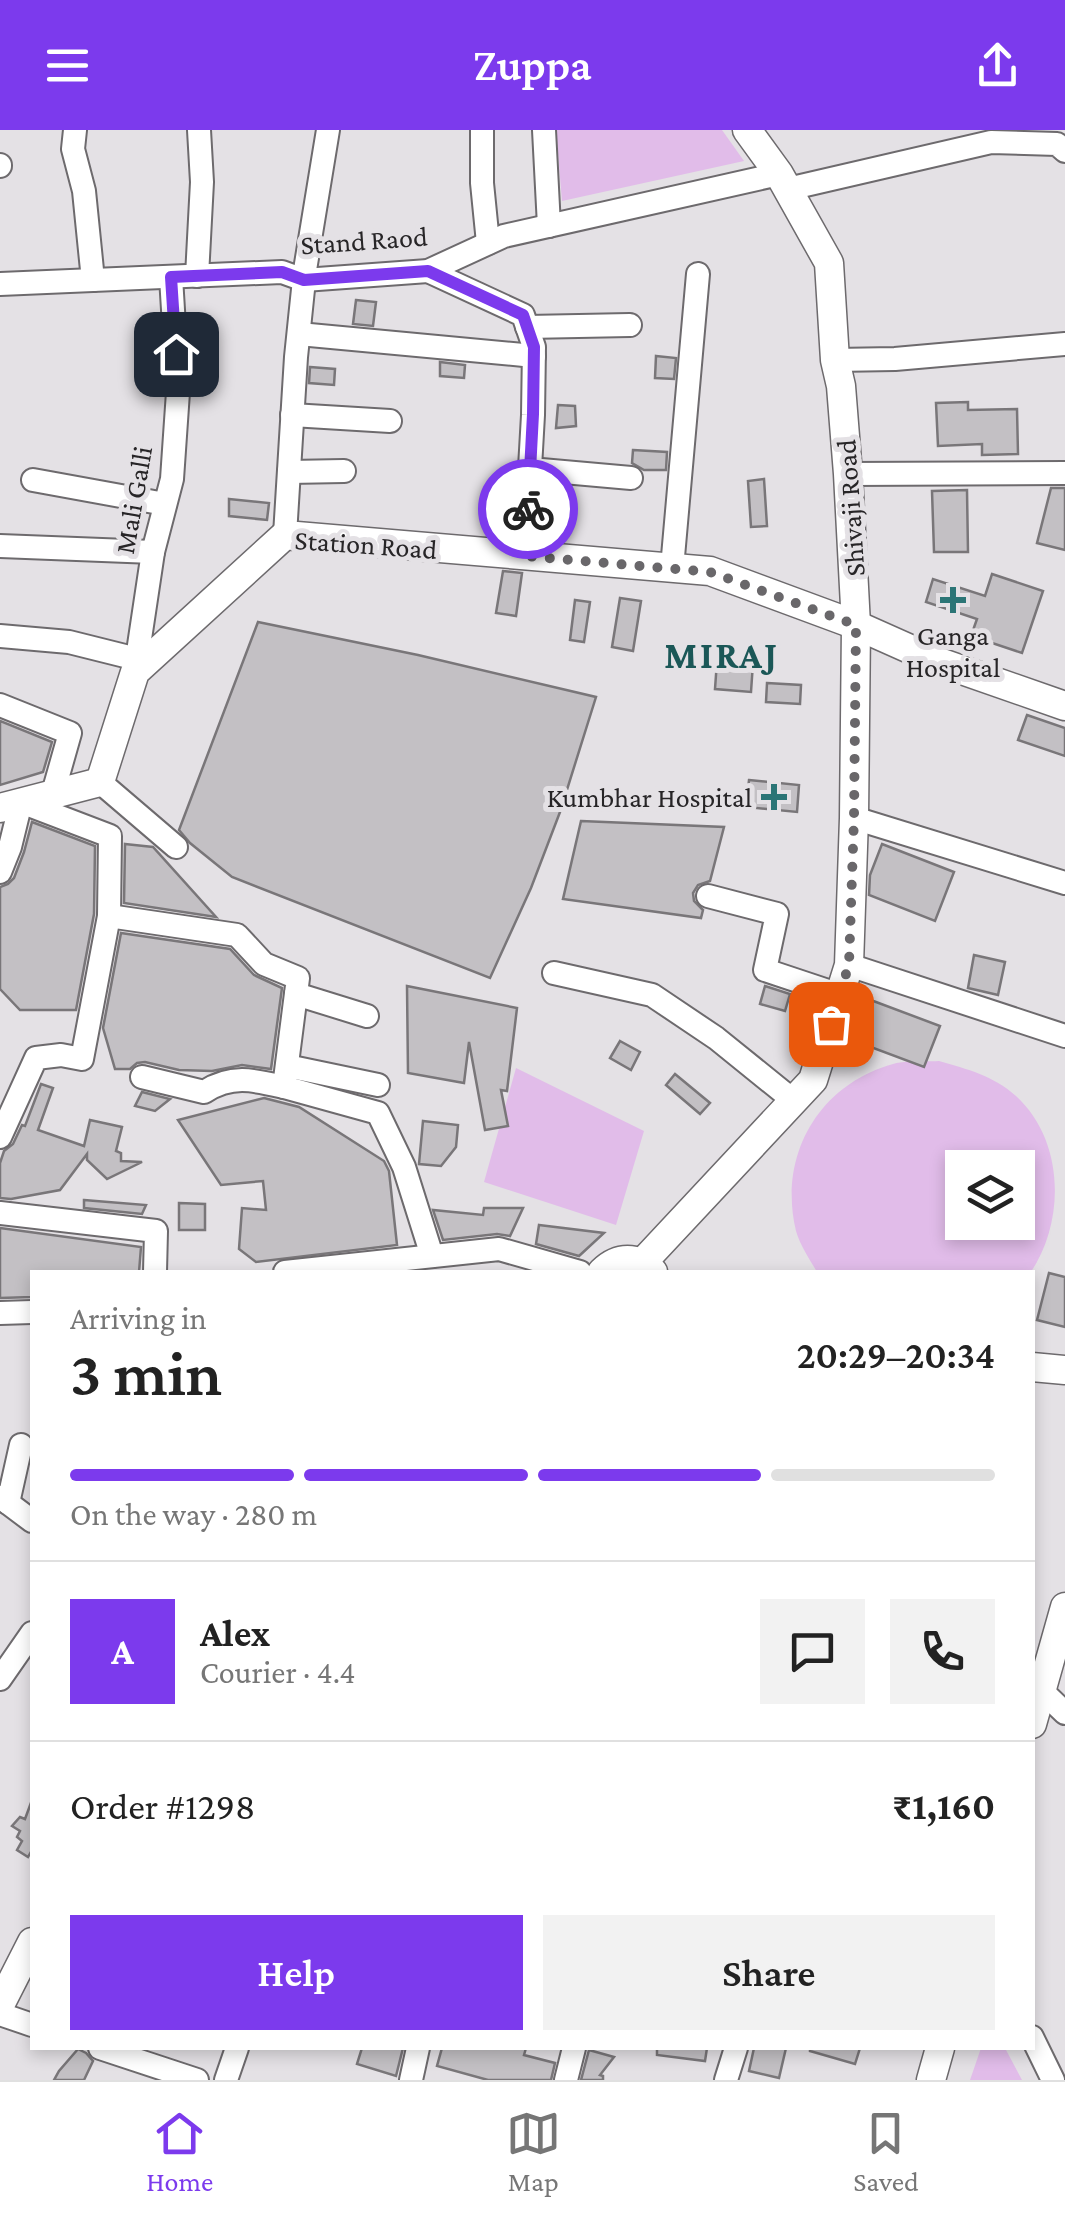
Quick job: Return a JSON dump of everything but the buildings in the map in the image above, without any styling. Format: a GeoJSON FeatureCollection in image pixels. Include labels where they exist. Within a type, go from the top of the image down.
{"type":"FeatureCollection","features":[{"type":"Feature","properties":{"kind":"main road","name":"Shivaji Road"},"geometry":{"type":"LineString","coordinates":[[648,1268],[813,1080],[849,964],[856,625],[830,262],[784,182],[747,130]]}},
{"type":"Feature","properties":{"kind":"main road","name":"Station Road"},"geometry":{"type":"LineString","coordinates":[[136,666],[285,535],[710,572],[856,625],[938,662],[1065,706]]}},
{"type":"Feature","properties":{"kind":"main road"},"geometry":{"type":"LineString","coordinates":[[10,805],[100,782],[136,666]]}},
{"type":"Feature","properties":{"kind":"main road"},"geometry":{"type":"LineString","coordinates":[[605,1270],[626,1260],[648,1268]]}},
{"type":"Feature","properties":{"kind":"main road"},"geometry":{"type":"LineString","coordinates":[[1035,1368],[1065,1370]]}},
{"type":"Feature","properties":{"kind":"main road"},"geometry":{"type":"LineString","coordinates":[[1035,1714],[1065,1607]]}},
{"type":"Feature","properties":{"kind":"main road"},"geometry":{"type":"LineString","coordinates":[[0,2005],[30,1946]]}},
{"type":"Feature","properties":{"kind":"main road"},"geometry":{"type":"LineString","coordinates":[[931,2080],[939,2050]]}},
{"type":"Feature","properties":{"kind":"street"},"geometry":{"type":"LineString","coordinates":[[75,130],[73,149],[84,191],[93,280]]}},
{"type":"Feature","properties":{"kind":"street"},"geometry":{"type":"LineString","coordinates":[[198,276],[202,182],[199,130]]}},
{"type":"Feature","properties":{"kind":"street"},"geometry":{"type":"LineString","coordinates":[[285,535],[304,280],[328,130]]}},
{"type":"Feature","properties":{"kind":"street"},"geometry":{"type":"LineString","coordinates":[[482,130],[488,243]]}},
{"type":"Feature","properties":{"kind":"street"},"geometry":{"type":"LineString","coordinates":[[544,130],[549,226]]}},
{"type":"Feature","properties":{"kind":"street","name":"Stand Raod"},"geometry":{"type":"LineString","coordinates":[[0,284],[282,272],[304,280],[428,271],[504,236],[991,142],[1057,144],[1065,151]]}},
{"type":"Feature","properties":{"kind":"street"},"geometry":{"type":"LineString","coordinates":[[428,271],[523,315],[534,347],[525,556]]}},
{"type":"Feature","properties":{"kind":"street"},"geometry":{"type":"LineString","coordinates":[[672,568],[698,274]]}},
{"type":"Feature","properties":{"kind":"street","name":"Mali Galli"},"geometry":{"type":"LineString","coordinates":[[136,666],[154,552],[172,479],[178,392],[171,277]]}},
{"type":"Feature","properties":{"kind":"street"},"geometry":{"type":"LineString","coordinates":[[527,327],[630,324]]}},
{"type":"Feature","properties":{"kind":"street"},"geometry":{"type":"LineString","coordinates":[[299,334],[534,356]]}},
{"type":"Feature","properties":{"kind":"street"},"geometry":{"type":"LineString","coordinates":[[835,360],[895,359],[1065,344]]}},
{"type":"Feature","properties":{"kind":"street"},"geometry":{"type":"LineString","coordinates":[[292,414],[390,421]]}},
{"type":"Feature","properties":{"kind":"street"},"geometry":{"type":"LineString","coordinates":[[530,469],[631,478]]}},
{"type":"Feature","properties":{"kind":"street"},"geometry":{"type":"LineString","coordinates":[[288,472],[344,471]]}},
{"type":"Feature","properties":{"kind":"street"},"geometry":{"type":"LineString","coordinates":[[848,474],[1065,473]]}},
{"type":"Feature","properties":{"kind":"street"},"geometry":{"type":"LineString","coordinates":[[33,480],[166,504]]}},
{"type":"Feature","properties":{"kind":"street"},"geometry":{"type":"LineString","coordinates":[[0,546],[154,552]]}},
{"type":"Feature","properties":{"kind":"street"},"geometry":{"type":"LineString","coordinates":[[0,636],[69,642],[136,666]]}},
{"type":"Feature","properties":{"kind":"street"},"geometry":{"type":"LineString","coordinates":[[0,705],[70,732],[53,793]]}},
{"type":"Feature","properties":{"kind":"street"},"geometry":{"type":"LineString","coordinates":[[100,782],[176,847]]}},
{"type":"Feature","properties":{"kind":"street"},"geometry":{"type":"LineString","coordinates":[[0,872],[10,847],[10,805],[110,836],[109,916],[82,1059],[61,1055],[36,1058],[0,1137]]}},
{"type":"Feature","properties":{"kind":"street"},"geometry":{"type":"LineString","coordinates":[[854,818],[1065,883]]}},
{"type":"Feature","properties":{"kind":"street"},"geometry":{"type":"LineString","coordinates":[[708,896],[776,914],[765,970],[840,995]]}},
{"type":"Feature","properties":{"kind":"street"},"geometry":{"type":"LineString","coordinates":[[109,916],[237,935],[264,964],[298,978],[286,1076]]}},
{"type":"Feature","properties":{"kind":"street"},"geometry":{"type":"LineString","coordinates":[[849,964],[1065,1036]]}},
{"type":"Feature","properties":{"kind":"street"},"geometry":{"type":"LineString","coordinates":[[554,973],[652,995],[716,1038],[794,1101]]}},
{"type":"Feature","properties":{"kind":"street"},"geometry":{"type":"LineString","coordinates":[[296,994],[367,1016]]}},
{"type":"Feature","properties":{"kind":"street"},"geometry":{"type":"LineString","coordinates":[[286,1076],[378,1113],[404,1167],[432,1256]]}},
{"type":"Feature","properties":{"kind":"street"},"geometry":{"type":"LineString","coordinates":[[142,1077],[204,1092],[215,1084],[245,1078],[286,1076],[378,1085]]}},
{"type":"Feature","properties":{"kind":"street"},"geometry":{"type":"LineString","coordinates":[[0,1213],[156,1231],[155,1270]]}},
{"type":"Feature","properties":{"kind":"street"},"geometry":{"type":"LineString","coordinates":[[351,1269],[499,1249],[573,1270]]}},
{"type":"Feature","properties":{"kind":"street"},"geometry":{"type":"LineString","coordinates":[[0,1313],[30,1312]]}},
{"type":"Feature","properties":{"kind":"street"},"geometry":{"type":"LineString","coordinates":[[21,1445],[4,1500],[30,1520]]}},
{"type":"Feature","properties":{"kind":"street"},"geometry":{"type":"LineString","coordinates":[[0,1679],[30,1636]]}},
{"type":"Feature","properties":{"kind":"street"},"geometry":{"type":"LineString","coordinates":[[1042,1692],[1065,1713]]}},
{"type":"Feature","properties":{"kind":"street"},"geometry":{"type":"LineString","coordinates":[[0,2014],[30,2024]]}},
{"type":"Feature","properties":{"kind":"street"},"geometry":{"type":"LineString","coordinates":[[1035,2043],[1053,2080]]}},
{"type":"Feature","properties":{"kind":"street"},"geometry":{"type":"LineString","coordinates":[[106,2050],[197,2080]]}},
{"type":"Feature","properties":{"kind":"street"},"geometry":{"type":"LineString","coordinates":[[226,2080],[236,2050]]}},
{"type":"Feature","properties":{"kind":"street"},"geometry":{"type":"LineString","coordinates":[[412,2080],[418,2050]]}},
{"type":"Feature","properties":{"kind":"street"},"geometry":{"type":"LineString","coordinates":[[566,2080],[574,2050]]}},
{"type":"Feature","properties":{"kind":"street"},"geometry":{"type":"LineString","coordinates":[[726,2080],[735,2050]]}},
{"type":"Feature","properties":{"kind":"shaded area"},"geometry":{"type":"Polygon","coordinates":[[[556,130],[722,130],[744,161],[562,201],[556,130]]]}},
{"type":"Feature","properties":{"kind":"shaded area"},"geometry":{"type":"Polygon","coordinates":[[[939,1061],[999,1083],[1032,1114],[1044,1135],[1055,1182],[1050,1229],[1032,1270],[816,1270],[796,1231],[792,1203],[799,1151],[825,1106],[867,1074],[898,1063],[939,1061]]]}},
{"type":"Feature","properties":{"kind":"shaded area"},"geometry":{"type":"Polygon","coordinates":[[[516,1068],[644,1131],[616,1225],[484,1182],[516,1068]]]}},
{"type":"Feature","properties":{"kind":"shaded area"},"geometry":{"type":"Polygon","coordinates":[[[980,2050],[1006,2050],[1022,2080],[970,2080],[980,2050]]]}},
{"type":"Feature","properties":{"kind":"way so far"},"geometry":{"type":"LineString","coordinates":[[528,509],[525,556],[710,572],[856,625],[849,964],[831,1024]]}},
{"type":"Feature","properties":{"kind":"place","name":"Ganga Hospital"},"geometry":{"type":"Point","coordinates":[953,600]}},
{"type":"Feature","properties":{"kind":"place","name":"Kumbhar Hospital"},"geometry":{"type":"Point","coordinates":[774,797]}},
{"type":"Feature","properties":{"kind":"district","name":"MIRAJ"},"geometry":{"type":"Point","coordinates":[722,655]}},
{"type":"Feature","properties":{"kind":"route"},"geometry":{"type":"LineString","coordinates":[[176,354],[171,277],[282,272],[304,280],[428,271],[523,315],[534,347],[528,509]]}}]}
